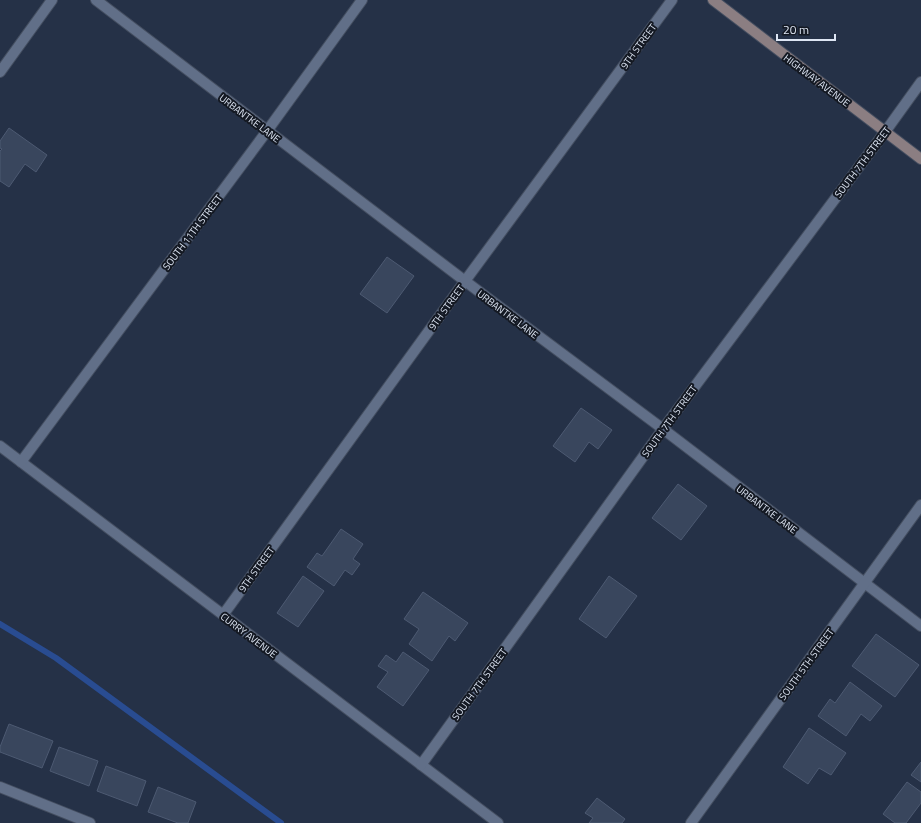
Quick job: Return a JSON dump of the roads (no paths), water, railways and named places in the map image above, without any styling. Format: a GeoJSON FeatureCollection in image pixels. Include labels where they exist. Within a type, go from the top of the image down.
{"type":"FeatureCollection","features":[{"type":"Feature","properties":{"kind":"street"},"geometry":{"type":"LineString","coordinates":[[0,72],[52,0]]}},
{"type":"Feature","properties":{"kind":"street","name":"URBANTKE LANE"},"geometry":{"type":"LineString","coordinates":[[96,0],[921,626]]}},
{"type":"Feature","properties":{"kind":"street","name":"SOUTH 11TH STREET"},"geometry":{"type":"LineString","coordinates":[[21,462],[267,131],[362,0]]}},
{"type":"Feature","properties":{"kind":"street","name":"9TH STREET"},"geometry":{"type":"LineString","coordinates":[[223,615],[465,281],[672,0]]}},
{"type":"Feature","properties":{"kind":"street","name":"HIGHWAY AVENUE"},"geometry":{"type":"LineString","coordinates":[[713,0],[921,159]]}},
{"type":"Feature","properties":{"kind":"street","name":"SOUTH 7TH STREET"},"geometry":{"type":"LineString","coordinates":[[421,765],[663,429],[921,82]]}},
{"type":"Feature","properties":{"kind":"street","name":"CURRY AVENUE"},"geometry":{"type":"LineString","coordinates":[[0,446],[498,823]]}},
{"type":"Feature","properties":{"kind":"street","name":"SOUTH 5TH STREET"},"geometry":{"type":"LineString","coordinates":[[691,823],[921,505]]}},
{"type":"Feature","properties":{"kind":"street"},"geometry":{"type":"LineString","coordinates":[[0,787],[90,823]]}},
{"type":"Feature","properties":{"kind":"waterway"},"geometry":{"type":"LineString","coordinates":[[0,624],[56,658],[281,823]]}}]}
